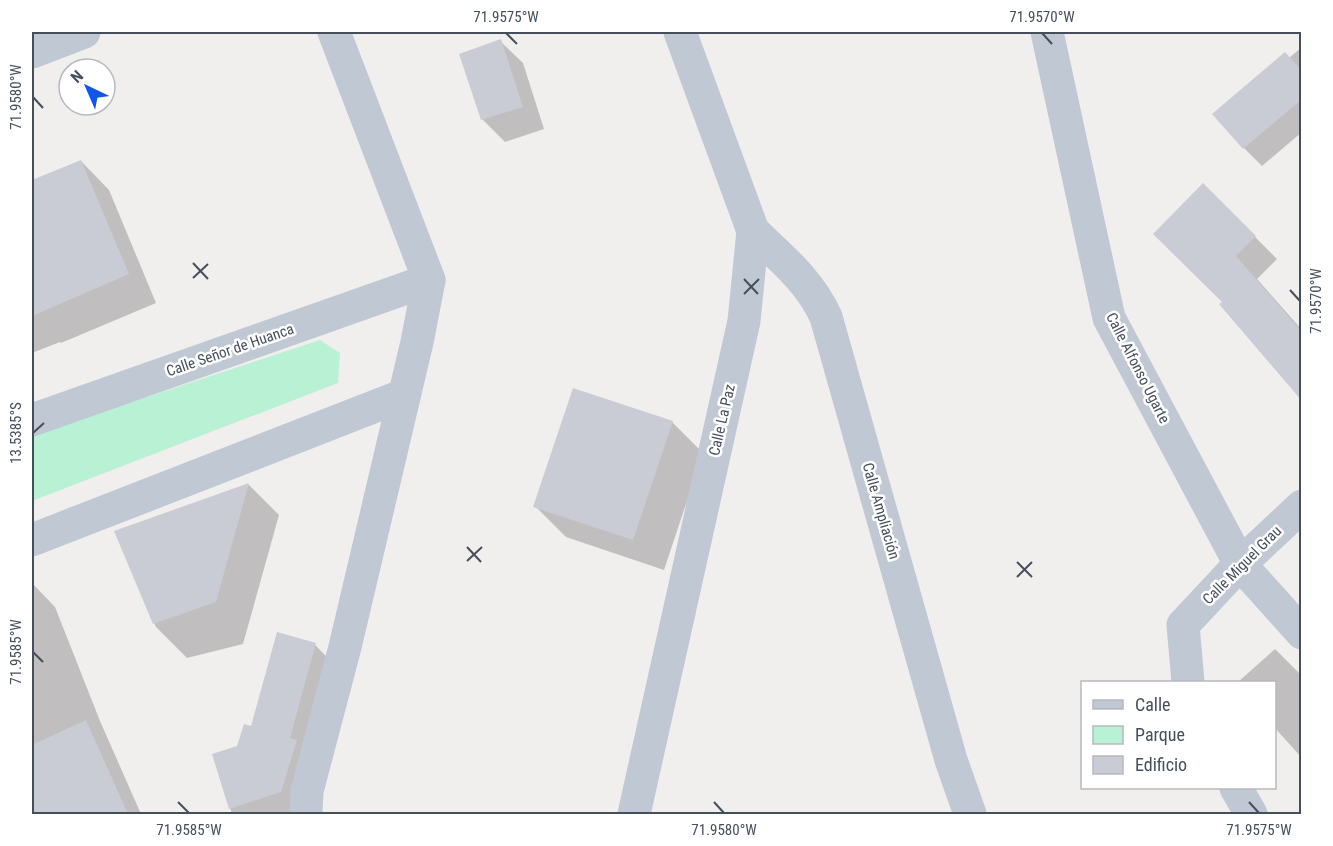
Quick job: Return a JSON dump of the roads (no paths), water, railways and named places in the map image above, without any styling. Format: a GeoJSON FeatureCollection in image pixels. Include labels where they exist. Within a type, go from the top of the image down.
{"type":"FeatureCollection","features":[{"type":"Feature","properties":{"kind":"street"},"geometry":{"type":"LineString","coordinates":[[32,52],[84,32]]}},
{"type":"Feature","properties":{"kind":"street"},"geometry":{"type":"LineString","coordinates":[[306,814],[307,791],[345,647],[429,280],[334,32]]}},
{"type":"Feature","properties":{"kind":"street","name":"Calle La Paz"},"geometry":{"type":"LineString","coordinates":[[634,814],[744,321],[753,231],[680,32]]}},
{"type":"Feature","properties":{"kind":"street","name":"Calle Alfonso Ugarte"},"geometry":{"type":"LineString","coordinates":[[1047,32],[1109,318],[1240,564],[1302,633]]}},
{"type":"Feature","properties":{"kind":"street","name":"Calle Ampliación"},"geometry":{"type":"LineString","coordinates":[[753,231],[805,281],[818,298],[826,317],[948,748],[970,814]]}},
{"type":"Feature","properties":{"kind":"street","name":"Calle Señor de Huanca"},"geometry":{"type":"LineString","coordinates":[[32,420],[429,280]]}},
{"type":"Feature","properties":{"kind":"street"},"geometry":{"type":"LineString","coordinates":[[32,540],[404,395]]}},
{"type":"Feature","properties":{"kind":"street","name":"Calle Miguel Grau"},"geometry":{"type":"LineString","coordinates":[[1188,681],[1183,626],[1240,564],[1302,506]]}},
{"type":"Feature","properties":{"kind":"street"},"geometry":{"type":"LineString","coordinates":[[1237,789],[1251,814]]}}]}
